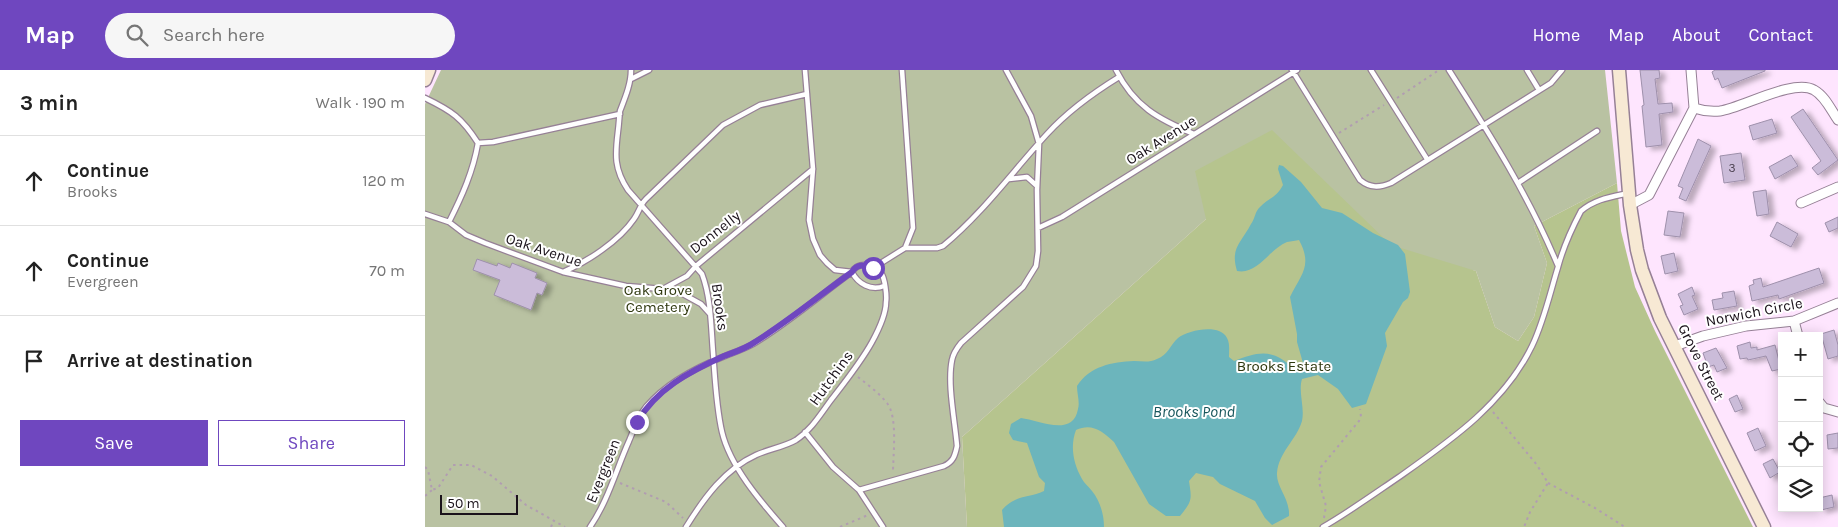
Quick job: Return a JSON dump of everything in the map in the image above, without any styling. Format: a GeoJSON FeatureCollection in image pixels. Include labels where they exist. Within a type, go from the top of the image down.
{"type":"FeatureCollection","features":[{"type":"Feature","properties":{"kind":"street"},"geometry":{"type":"LineString","coordinates":[[425,80],[429,70]]}},
{"type":"Feature","properties":{"kind":"street","name":"Grove Street"},"geometry":{"type":"LineString","coordinates":[[1619,70],[1629,199],[1642,270],[1657,310],[1764,527]]}},
{"type":"Feature","properties":{"kind":"street"},"geometry":{"type":"LineString","coordinates":[[1629,199],[1649,195],[1694,108],[1691,70]]}},
{"type":"Feature","properties":{"kind":"street"},"geometry":{"type":"LineString","coordinates":[[1694,108],[1707,112],[1722,111],[1775,92],[1795,87],[1806,87],[1813,89],[1821,96],[1838,120]]}},
{"type":"Feature","properties":{"kind":"street"},"geometry":{"type":"LineString","coordinates":[[1801,203],[1838,186]]}},
{"type":"Feature","properties":{"kind":"street","name":"Norwich Circle"},"geometry":{"type":"LineString","coordinates":[[1675,346],[1703,336],[1746,326],[1794,321],[1838,303]]}},
{"type":"Feature","properties":{"kind":"street"},"geometry":{"type":"LineString","coordinates":[[1794,321],[1797,332]]}},
{"type":"Feature","properties":{"kind":"street"},"geometry":{"type":"LineString","coordinates":[[1823,407],[1838,412]]}},
{"type":"Feature","properties":{"kind":"lane","name":"Donnelly"},"geometry":{"type":"LineString","coordinates":[[631,70],[631,79],[620,114],[615,148],[620,178],[641,205],[696,266],[813,169]]}},
{"type":"Feature","properties":{"kind":"lane"},"geometry":{"type":"LineString","coordinates":[[631,79],[649,70]]}},
{"type":"Feature","properties":{"kind":"lane"},"geometry":{"type":"LineString","coordinates":[[805,70],[813,169],[809,224],[820,255],[827,263],[835,270],[852,272]]}},
{"type":"Feature","properties":{"kind":"lane"},"geometry":{"type":"LineString","coordinates":[[902,70],[913,228],[905,248]]}},
{"type":"Feature","properties":{"kind":"lane"},"geometry":{"type":"LineString","coordinates":[[859,490],[951,463],[957,446],[951,380],[952,360],[961,343],[1023,287],[1031,277],[1036,266],[1039,251],[1037,186],[1039,144],[1031,116],[1006,70]]}},
{"type":"Feature","properties":{"kind":"lane"},"geometry":{"type":"LineString","coordinates":[[1116,70],[1131,96],[1149,112],[1168,123],[1194,134]]}},
{"type":"Feature","properties":{"kind":"lane"},"geometry":{"type":"LineString","coordinates":[[1371,70],[1427,159]]}},
{"type":"Feature","properties":{"kind":"lane"},"geometry":{"type":"LineString","coordinates":[[1449,70],[1518,183],[1545,234],[1558,266]]}},
{"type":"Feature","properties":{"kind":"lane"},"geometry":{"type":"LineString","coordinates":[[1527,70],[1539,90]]}},
{"type":"Feature","properties":{"kind":"lane"},"geometry":{"type":"LineString","coordinates":[[1294,71],[1359,180],[1366,185],[1374,187],[1383,186],[1551,83],[1562,70]]}},
{"type":"Feature","properties":{"kind":"lane","name":"Oak Avenue"},"geometry":{"type":"LineString","coordinates":[[1038,228],[1062,217],[1294,71]]}},
{"type":"Feature","properties":{"kind":"lane"},"geometry":{"type":"LineString","coordinates":[[783,527],[763,504],[737,465],[727,446],[722,432],[714,361],[738,352],[768,334],[852,272],[854,268],[861,265],[873,268],[905,248],[937,248],[943,246],[976,215],[1047,133],[1076,107],[1119,77]]}},
{"type":"Feature","properties":{"kind":"lane"},"geometry":{"type":"LineString","coordinates":[[563,272],[582,263],[621,233],[635,218],[641,205],[723,125],[760,105],[807,94]]}},
{"type":"Feature","properties":{"kind":"lane"},"geometry":{"type":"LineString","coordinates":[[425,98],[449,110],[458,117],[478,143],[476,159],[469,182],[449,222]]}},
{"type":"Feature","properties":{"kind":"lane"},"geometry":{"type":"LineString","coordinates":[[478,143],[493,142],[620,114]]}},
{"type":"Feature","properties":{"kind":"lane"},"geometry":{"type":"LineString","coordinates":[[1518,183],[1595,132],[1598,140]]}},
{"type":"Feature","properties":{"kind":"lane"},"geometry":{"type":"LineString","coordinates":[[1009,179],[1027,177],[1037,186]]}},
{"type":"Feature","properties":{"kind":"lane"},"geometry":{"type":"LineString","coordinates":[[1323,527],[1357,506],[1441,447],[1489,406],[1519,370],[1533,344],[1554,286],[1558,266],[1581,211],[1587,205],[1598,200],[1629,199]]}},
{"type":"Feature","properties":{"kind":"lane","name":"Oak Avenue"},"geometry":{"type":"LineString","coordinates":[[425,214],[449,222],[466,235],[563,272],[626,286],[663,289],[691,297],[701,304],[710,315]]}},
{"type":"Feature","properties":{"kind":"lane"},"geometry":{"type":"LineString","coordinates":[[663,289],[687,276],[696,266]]}},
{"type":"Feature","properties":{"kind":"lane","name":"Brooks"},"geometry":{"type":"LineString","coordinates":[[696,266],[707,286],[714,361]]}},
{"type":"Feature","properties":{"kind":"lane","name":"Hutchins"},"geometry":{"type":"LineString","coordinates":[[688,525],[723,477],[737,465],[795,440],[814,425],[873,341],[881,320],[887,304],[886,292],[880,273],[873,268]]}},
{"type":"Feature","properties":{"kind":"lane"},"geometry":{"type":"LineString","coordinates":[[852,272],[854,277],[870,288],[883,286]]}},
{"type":"Feature","properties":{"kind":"lane","name":"Evergreen"},"geometry":{"type":"LineString","coordinates":[[590,527],[601,510],[637,422],[645,408],[671,384],[714,361]]}},
{"type":"Feature","properties":{"kind":"lane"},"geometry":{"type":"LineString","coordinates":[[805,432],[833,466],[859,490],[883,527]]}},
{"type":"Feature","properties":{"kind":"path"},"geometry":{"type":"LineString","coordinates":[[1333,137],[1439,70]]}},
{"type":"Feature","properties":{"kind":"path"},"geometry":{"type":"LineString","coordinates":[[851,372],[877,392],[889,405],[893,423],[893,480]]}},
{"type":"Feature","properties":{"kind":"path"},"geometry":{"type":"LineString","coordinates":[[1489,406],[1527,451],[1548,483],[1595,508],[1625,527]]}},
{"type":"Feature","properties":{"kind":"path"},"geometry":{"type":"LineString","coordinates":[[1324,518],[1326,506],[1319,482],[1321,467],[1359,421],[1361,417],[1360,409]]}},
{"type":"Feature","properties":{"kind":"path"},"geometry":{"type":"LineString","coordinates":[[425,496],[438,488],[453,466],[471,465],[492,476],[527,505],[565,527]]}},
{"type":"Feature","properties":{"kind":"path"},"geometry":{"type":"LineString","coordinates":[[425,467],[428,470],[432,490]]}},
{"type":"Feature","properties":{"kind":"path"},"geometry":{"type":"LineString","coordinates":[[613,480],[666,502],[688,525]]}},
{"type":"Feature","properties":{"kind":"path"},"geometry":{"type":"LineString","coordinates":[[1524,527],[1530,512],[1548,483]]}},
{"type":"Feature","properties":{"kind":"path"},"geometry":{"type":"LineString","coordinates":[[840,527],[875,513]]}},
{"type":"Feature","properties":{"kind":"path"},"geometry":{"type":"LineString","coordinates":[[551,527],[555,520]]}},
{"type":"Feature","properties":{"kind":"green space","name":"Oak Grove Cemetery"},"geometry":{"type":"Polygon","coordinates":[[[441,70],[1605,70],[1617,183],[1534,226],[1547,263],[1534,317],[1518,341],[1495,327],[1476,271],[1206,219],[962,437],[967,527],[425,527],[425,104],[441,70]]]}},
{"type":"Feature","properties":{"kind":"green space","name":"Brooks Estate"},"geometry":{"type":"Polygon","coordinates":[[[1272,130],[1391,245],[1476,271],[1495,327],[1518,341],[1534,317],[1547,263],[1534,226],[1617,183],[1621,231],[1635,287],[1753,527],[967,527],[962,437],[1206,219],[1195,171],[1272,130]]]}},
{"type":"Feature","properties":{"kind":"water","name":"Brooks Pond"},"geometry":{"type":"Polygon","coordinates":[[[1279,165],[1283,166],[1301,182],[1322,208],[1342,213],[1373,233],[1398,245],[1405,254],[1410,292],[1385,333],[1387,346],[1366,404],[1352,408],[1338,389],[1318,375],[1302,379],[1302,421],[1300,428],[1281,459],[1277,473],[1277,478],[1289,510],[1289,516],[1272,525],[1265,518],[1255,501],[1220,484],[1213,477],[1196,473],[1189,481],[1191,496],[1187,507],[1180,516],[1166,516],[1149,504],[1114,442],[1097,429],[1087,427],[1076,430],[1073,454],[1076,467],[1082,479],[1099,503],[1104,527],[1004,527],[1002,510],[1012,501],[1044,491],[1045,483],[1039,477],[1027,443],[1013,440],[1009,433],[1011,424],[1021,418],[1054,425],[1069,423],[1075,418],[1078,409],[1077,386],[1088,374],[1102,366],[1154,360],[1164,355],[1178,338],[1204,329],[1223,333],[1229,342],[1229,357],[1234,361],[1250,355],[1271,354],[1292,367],[1303,363],[1297,342],[1290,297],[1304,270],[1305,257],[1299,240],[1281,245],[1251,269],[1237,271],[1235,263],[1238,246],[1258,209],[1273,197],[1283,185],[1278,169],[1279,165]]]}},
{"type":"Feature","properties":{"kind":"building"},"geometry":{"type":"Polygon","coordinates":[[[1640,70],[1659,70],[1660,78],[1655,79],[1658,104],[1672,103],[1673,112],[1659,114],[1662,145],[1646,147],[1640,70]]]}},
{"type":"Feature","properties":{"kind":"building"},"geometry":{"type":"Polygon","coordinates":[[[1715,70],[1765,71],[1722,88],[1718,78],[1715,80],[1712,72],[1715,70]]]}},
{"type":"Feature","properties":{"kind":"building"},"geometry":{"type":"Polygon","coordinates":[[[1803,109],[1838,160],[1818,175],[1812,168],[1821,161],[1791,117],[1803,109]]]}},
{"type":"Feature","properties":{"kind":"building"},"geometry":{"type":"Polygon","coordinates":[[[1772,119],[1777,133],[1753,140],[1749,126],[1772,119]]]}},
{"type":"Feature","properties":{"kind":"building"},"geometry":{"type":"Polygon","coordinates":[[[1698,139],[1711,146],[1686,201],[1679,198],[1683,188],[1678,186],[1698,139]]]}},
{"type":"Feature","properties":{"kind":"building"},"geometry":{"type":"Polygon","coordinates":[[[1741,153],[1745,180],[1724,183],[1720,156],[1741,153]]]}},
{"type":"Feature","properties":{"kind":"building"},"geometry":{"type":"Polygon","coordinates":[[[1791,155],[1798,166],[1775,179],[1769,167],[1791,155]]]}},
{"type":"Feature","properties":{"kind":"building"},"geometry":{"type":"Polygon","coordinates":[[[1766,190],[1769,214],[1757,216],[1753,192],[1766,190]]]}},
{"type":"Feature","properties":{"kind":"building"},"geometry":{"type":"Polygon","coordinates":[[[1668,211],[1684,213],[1680,237],[1664,235],[1668,211]]]}},
{"type":"Feature","properties":{"kind":"building"},"geometry":{"type":"Polygon","coordinates":[[[1838,217],[1838,228],[1829,232],[1825,223],[1838,217]]]}},
{"type":"Feature","properties":{"kind":"building"},"geometry":{"type":"Polygon","coordinates":[[[1777,222],[1798,234],[1791,247],[1770,236],[1777,222]]]}},
{"type":"Feature","properties":{"kind":"building"},"geometry":{"type":"Polygon","coordinates":[[[1674,253],[1678,271],[1665,274],[1661,256],[1674,253]]]}},
{"type":"Feature","properties":{"kind":"building"},"geometry":{"type":"Polygon","coordinates":[[[477,259],[497,266],[498,263],[510,268],[512,263],[537,273],[535,278],[547,283],[542,295],[537,293],[531,310],[494,295],[500,280],[473,270],[477,259]]]}},
{"type":"Feature","properties":{"kind":"building"},"geometry":{"type":"Polygon","coordinates":[[[1819,268],[1824,283],[1779,299],[1778,295],[1752,301],[1749,286],[1754,284],[1753,280],[1761,278],[1763,287],[1819,268]]]}},
{"type":"Feature","properties":{"kind":"building"},"geometry":{"type":"Polygon","coordinates":[[[1692,287],[1695,295],[1692,296],[1698,309],[1684,315],[1680,306],[1683,305],[1678,294],[1692,287]]]}},
{"type":"Feature","properties":{"kind":"building"},"geometry":{"type":"Polygon","coordinates":[[[1734,291],[1737,306],[1714,310],[1712,300],[1723,298],[1722,293],[1734,291]]]}},
{"type":"Feature","properties":{"kind":"building"},"geometry":{"type":"Polygon","coordinates":[[[1834,330],[1838,345],[1838,356],[1828,359],[1823,333],[1834,330]]]}},
{"type":"Feature","properties":{"kind":"building"},"geometry":{"type":"Polygon","coordinates":[[[1750,342],[1751,348],[1757,347],[1757,350],[1775,345],[1778,357],[1778,370],[1772,371],[1766,356],[1748,360],[1747,358],[1740,359],[1737,346],[1750,342]]]}},
{"type":"Feature","properties":{"kind":"building"},"geometry":{"type":"Polygon","coordinates":[[[1716,348],[1727,368],[1717,372],[1714,365],[1708,367],[1703,353],[1716,348]]]}},
{"type":"Feature","properties":{"kind":"building"},"geometry":{"type":"Polygon","coordinates":[[[1737,395],[1743,409],[1735,412],[1729,399],[1737,395]]]}},
{"type":"Feature","properties":{"kind":"building"},"geometry":{"type":"Polygon","coordinates":[[[1758,428],[1766,446],[1755,451],[1747,433],[1758,428]]]}},
{"type":"Feature","properties":{"kind":"building"},"geometry":{"type":"Polygon","coordinates":[[[1838,433],[1838,448],[1828,449],[1827,435],[1838,433]]]}},
{"type":"Feature","properties":{"kind":"building"},"geometry":{"type":"Polygon","coordinates":[[[1773,459],[1778,468],[1778,473],[1770,478],[1763,464],[1773,459]]]}},
{"type":"Feature","properties":{"kind":"building"},"geometry":{"type":"Polygon","coordinates":[[[1832,495],[1834,507],[1823,510],[1823,497],[1832,495]]]}},
{"type":"Feature","properties":{"kind":"route"},"geometry":{"type":"LineString","coordinates":[[637,422],[645,408],[671,384],[714,361],[751,345],[852,272],[857,266],[865,265],[873,268]]}}]}
